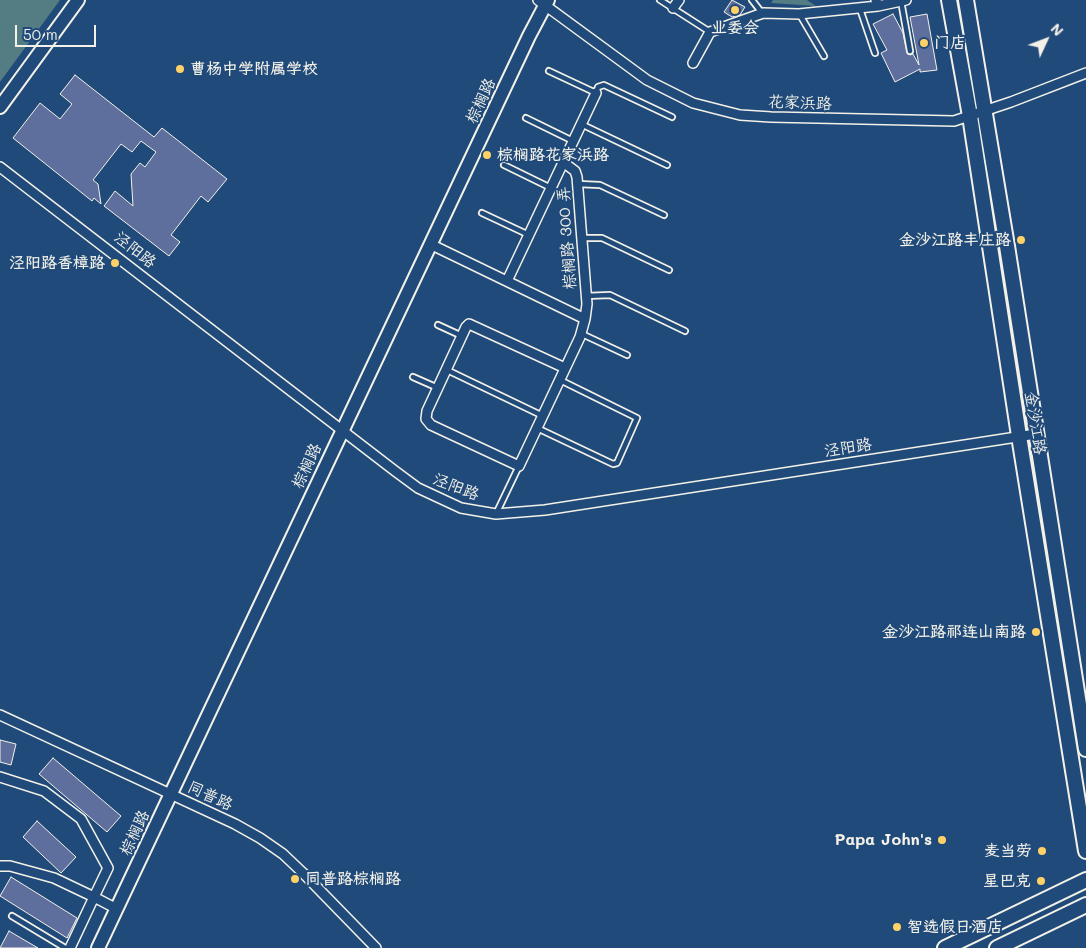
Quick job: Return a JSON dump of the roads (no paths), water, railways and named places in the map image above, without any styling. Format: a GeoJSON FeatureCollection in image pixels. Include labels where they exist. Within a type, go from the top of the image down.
{"type":"FeatureCollection","features":[{"type":"Feature","properties":{"kind":"main road","name":"金沙江路"},"geometry":{"type":"LineString","coordinates":[[949,0],[970,116],[1086,851]]}},
{"type":"Feature","properties":{"kind":"main road","name":"金沙江路"},"geometry":{"type":"LineString","coordinates":[[966,0],[1086,749]]}},
{"type":"Feature","properties":{"kind":"main road"},"geometry":{"type":"LineString","coordinates":[[945,948],[1086,880]]}},
{"type":"Feature","properties":{"kind":"main road"},"geometry":{"type":"LineString","coordinates":[[998,948],[1086,905]]}},
{"type":"Feature","properties":{"kind":"street"},"geometry":{"type":"LineString","coordinates":[[0,107],[78,0]]}},
{"type":"Feature","properties":{"kind":"street"},"geometry":{"type":"LineString","coordinates":[[673,8],[679,0]]}},
{"type":"Feature","properties":{"kind":"street"},"geometry":{"type":"LineString","coordinates":[[693,62],[710,32],[763,14],[800,14],[860,9],[877,3],[904,1]]}},
{"type":"Feature","properties":{"kind":"street","name":"花家浜路"},"geometry":{"type":"LineString","coordinates":[[544,2],[647,80],[676,96],[717,110],[752,116],[945,122],[985,111],[1086,74]]}},
{"type":"Feature","properties":{"kind":"street","name":"棕榈路"},"geometry":{"type":"LineString","coordinates":[[98,948],[544,2]]}},
{"type":"Feature","properties":{"kind":"street","name":"棕榈路 300 弄"},"geometry":{"type":"LineString","coordinates":[[507,281],[596,93]]}},
{"type":"Feature","properties":{"kind":"street","name":"棕榈路 300 弄"},"geometry":{"type":"LineString","coordinates":[[518,466],[582,334],[585,318],[586,296],[578,184],[575,171],[563,162]]}},
{"type":"Feature","properties":{"kind":"street","name":"泾阳路"},"geometry":{"type":"LineString","coordinates":[[0,167],[418,488],[461,508],[496,514],[545,510],[1036,434]]}},
{"type":"Feature","properties":{"kind":"street","name":"棕榈路 300 弄"},"geometry":{"type":"LineString","coordinates":[[430,244],[585,318]]}},
{"type":"Feature","properties":{"kind":"street"},"geometry":{"type":"LineString","coordinates":[[518,466],[431,425],[426,419],[427,411],[466,326],[472,325],[565,368]]}},
{"type":"Feature","properties":{"kind":"street","name":"同普路"},"geometry":{"type":"LineString","coordinates":[[0,715],[260,838],[283,854],[338,907],[376,948]]}},
{"type":"Feature","properties":{"kind":"street"},"geometry":{"type":"LineString","coordinates":[[0,777],[44,791],[81,818],[108,868],[70,948]]}},
{"type":"Feature","properties":{"kind":"street"},"geometry":{"type":"LineString","coordinates":[[0,866],[10,866],[54,878],[117,909]]}},
{"type":"Feature","properties":{"kind":"lane"},"geometry":{"type":"LineString","coordinates":[[660,0],[710,32]]}},
{"type":"Feature","properties":{"kind":"lane"},"geometry":{"type":"LineString","coordinates":[[752,0],[763,14]]}},
{"type":"Feature","properties":{"kind":"lane"},"geometry":{"type":"LineString","coordinates":[[904,1],[910,51]]}},
{"type":"Feature","properties":{"kind":"lane"},"geometry":{"type":"LineString","coordinates":[[860,9],[875,53]]}},
{"type":"Feature","properties":{"kind":"lane"},"geometry":{"type":"LineString","coordinates":[[800,14],[824,56]]}},
{"type":"Feature","properties":{"kind":"lane"},"geometry":{"type":"LineString","coordinates":[[549,71],[596,93],[598,87],[604,85],[672,117]]}},
{"type":"Feature","properties":{"kind":"lane"},"geometry":{"type":"LineString","coordinates":[[526,118],[573,140]]}},
{"type":"Feature","properties":{"kind":"lane"},"geometry":{"type":"LineString","coordinates":[[581,124],[667,165]]}},
{"type":"Feature","properties":{"kind":"lane"},"geometry":{"type":"LineString","coordinates":[[504,165],[551,188]]}},
{"type":"Feature","properties":{"kind":"lane"},"geometry":{"type":"LineString","coordinates":[[578,184],[600,185],[664,215]]}},
{"type":"Feature","properties":{"kind":"lane"},"geometry":{"type":"LineString","coordinates":[[482,213],[529,235]]}},
{"type":"Feature","properties":{"kind":"lane"},"geometry":{"type":"LineString","coordinates":[[582,238],[602,238],[670,270]]}},
{"type":"Feature","properties":{"kind":"lane"},"geometry":{"type":"LineString","coordinates":[[586,296],[610,295],[685,331]]}},
{"type":"Feature","properties":{"kind":"lane"},"geometry":{"type":"LineString","coordinates":[[438,324],[462,336]]}},
{"type":"Feature","properties":{"kind":"lane"},"geometry":{"type":"LineString","coordinates":[[582,334],[627,355]]}},
{"type":"Feature","properties":{"kind":"lane"},"geometry":{"type":"LineString","coordinates":[[446,370],[542,416]]}},
{"type":"Feature","properties":{"kind":"lane"},"geometry":{"type":"LineString","coordinates":[[413,377],[438,388]]}},
{"type":"Feature","properties":{"kind":"lane"},"geometry":{"type":"LineString","coordinates":[[537,428],[613,464],[617,463],[637,418],[560,380]]}},
{"type":"Feature","properties":{"kind":"lane"},"geometry":{"type":"LineString","coordinates":[[496,514],[518,466]]}},
{"type":"Feature","properties":{"kind":"lane"},"geometry":{"type":"LineString","coordinates":[[12,916],[65,948]]}},
{"type":"Feature","properties":{"kind":"place","name":"业委会"},"geometry":{"type":"Point","coordinates":[735,10]}},
{"type":"Feature","properties":{"kind":"place","name":"门店"},"geometry":{"type":"Point","coordinates":[924,43]}},
{"type":"Feature","properties":{"kind":"place","name":"曹杨中学附属学校"},"geometry":{"type":"Point","coordinates":[180,69]}},
{"type":"Feature","properties":{"kind":"place","name":"棕榈路花家浜路"},"geometry":{"type":"Point","coordinates":[487,155]}},
{"type":"Feature","properties":{"kind":"place","name":"金沙江路丰庄路"},"geometry":{"type":"Point","coordinates":[1021,240]}},
{"type":"Feature","properties":{"kind":"place","name":"泾阳路香樟路"},"geometry":{"type":"Point","coordinates":[115,263]}},
{"type":"Feature","properties":{"kind":"place","name":"金沙江路祁连山南路"},"geometry":{"type":"Point","coordinates":[1036,632]}},
{"type":"Feature","properties":{"kind":"place","name":"Papa John's"},"geometry":{"type":"Point","coordinates":[942,840]}},
{"type":"Feature","properties":{"kind":"place","name":"麦当劳"},"geometry":{"type":"Point","coordinates":[1042,851]}},
{"type":"Feature","properties":{"kind":"place","name":"同普路棕榈路"},"geometry":{"type":"Point","coordinates":[295,879]}},
{"type":"Feature","properties":{"kind":"place","name":"星巴克"},"geometry":{"type":"Point","coordinates":[1041,881]}},
{"type":"Feature","properties":{"kind":"place","name":"智选假日酒店"},"geometry":{"type":"Point","coordinates":[897,927]}}]}
